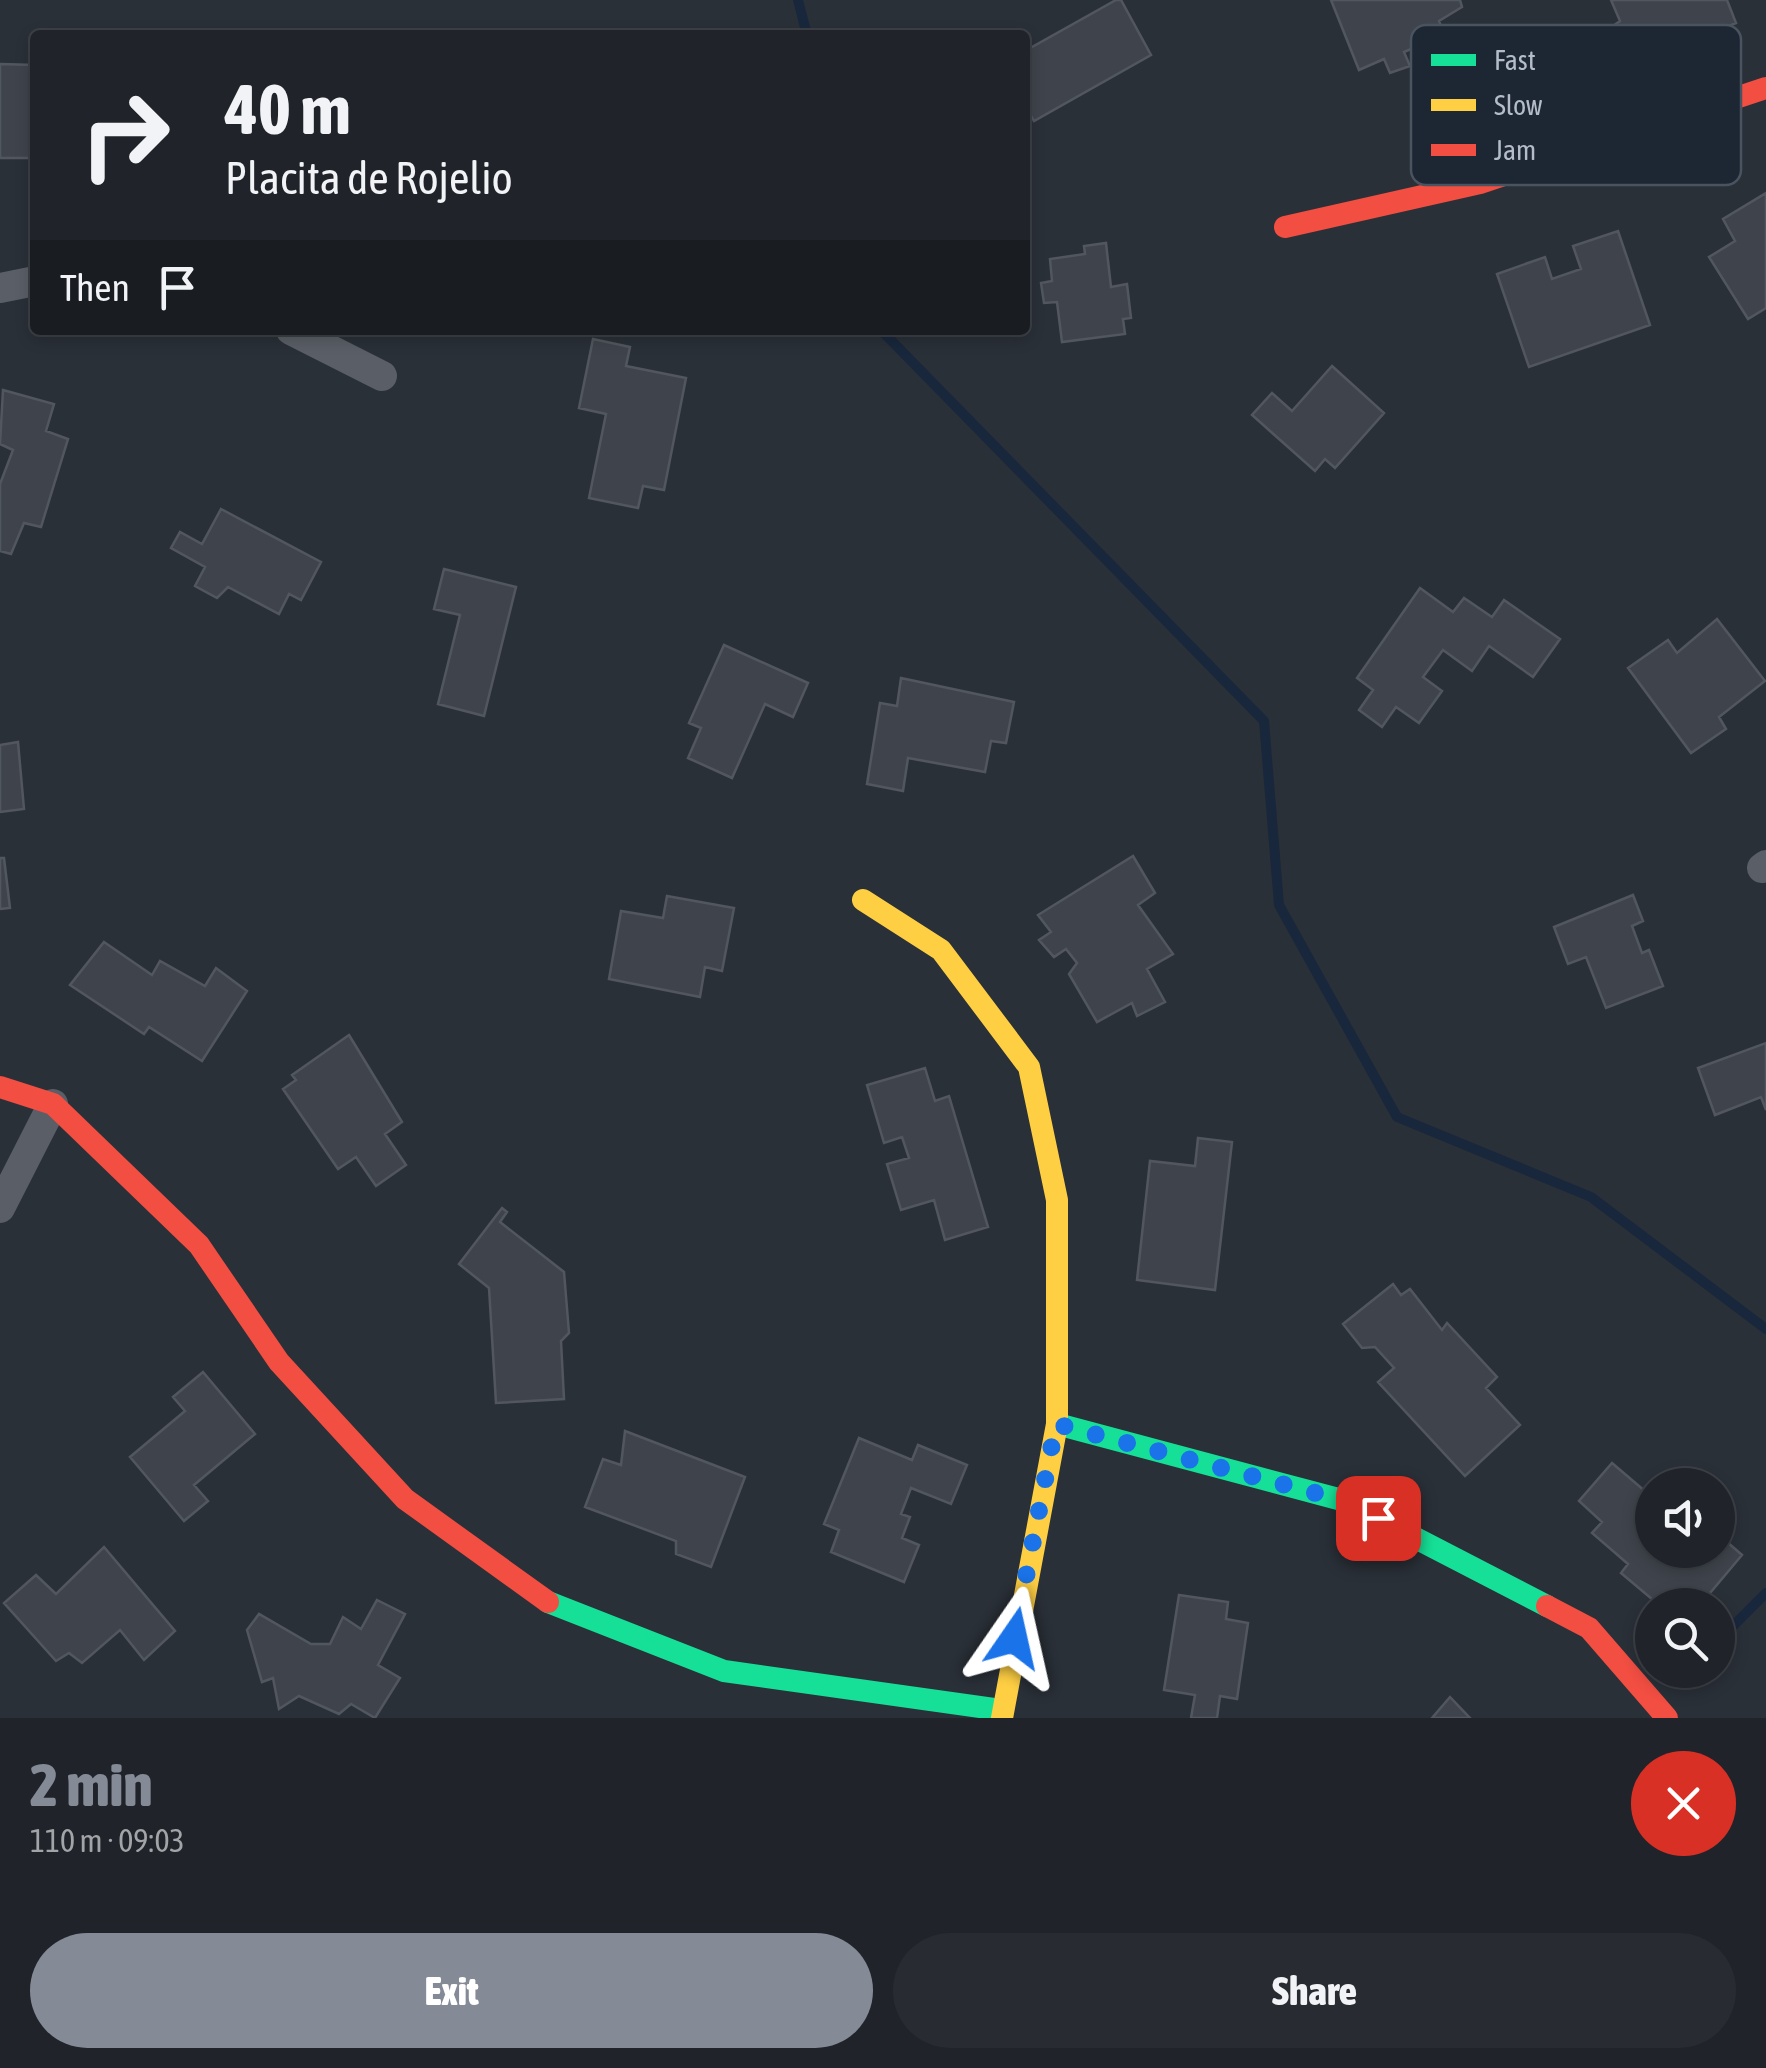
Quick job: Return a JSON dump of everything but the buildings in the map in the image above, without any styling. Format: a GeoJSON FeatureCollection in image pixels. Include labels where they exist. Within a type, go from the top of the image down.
{"type":"FeatureCollection","features":[{"type":"Feature","properties":{"kind":"street"},"geometry":{"type":"LineString","coordinates":[[1741,96],[1766,88]]}},
{"type":"Feature","properties":{"kind":"street"},"geometry":{"type":"LineString","coordinates":[[1285,227],[1471,185]]}},
{"type":"Feature","properties":{"kind":"street"},"geometry":{"type":"LineString","coordinates":[[0,288],[30,283]]}},
{"type":"Feature","properties":{"kind":"street"},"geometry":{"type":"LineString","coordinates":[[302,335],[382,376]]}},
{"type":"Feature","properties":{"kind":"street"},"geometry":{"type":"LineString","coordinates":[[0,1087],[53,1104],[199,1245],[279,1362],[406,1499],[557,1608],[724,1671],[1001,1714],[1056,1424],[1057,1200],[1030,1067],[941,950],[863,900]]}},
{"type":"Feature","properties":{"kind":"street"},"geometry":{"type":"LineString","coordinates":[[0,1208],[53,1104]]}},
{"type":"Feature","properties":{"kind":"street"},"geometry":{"type":"LineString","coordinates":[[1056,1424],[1342,1500],[1589,1628],[1667,1718]]}},
{"type":"Feature","properties":{"kind":"waterway"},"geometry":{"type":"LineString","coordinates":[[798,0],[806,30]]}},
{"type":"Feature","properties":{"kind":"waterway"},"geometry":{"type":"LineString","coordinates":[[886,335],[1264,721],[1279,905],[1397,1117],[1591,1197],[1766,1329]]}},
{"type":"Feature","properties":{"kind":"waterway"},"geometry":{"type":"LineString","coordinates":[[1735,1624],[1766,1593]]}},
{"type":"Feature","properties":{"kind":"traffic: fast"},"geometry":{"type":"LineString","coordinates":[[1057,1424],[1342,1500],[1547,1606]]}},
{"type":"Feature","properties":{"kind":"traffic: fast"},"geometry":{"type":"LineString","coordinates":[[548,1602],[724,1671],[1001,1710]]}},
{"type":"Feature","properties":{"kind":"traffic: slow"},"geometry":{"type":"LineString","coordinates":[[863,900],[941,950],[1029,1067],[1057,1200],[1057,1424],[1002,1718]]}},
{"type":"Feature","properties":{"kind":"traffic: jam"},"geometry":{"type":"LineString","coordinates":[[1741,96],[1766,88]]}},
{"type":"Feature","properties":{"kind":"traffic: jam"},"geometry":{"type":"LineString","coordinates":[[1285,227],[1471,185]]}},
{"type":"Feature","properties":{"kind":"traffic: jam"},"geometry":{"type":"LineString","coordinates":[[0,1087],[53,1104],[199,1245],[279,1362],[405,1499],[548,1602]]}},
{"type":"Feature","properties":{"kind":"traffic: jam"},"geometry":{"type":"LineString","coordinates":[[1547,1606],[1589,1628],[1667,1718]]}},
{"type":"Feature","properties":{"kind":"route"},"geometry":{"type":"LineString","coordinates":[[1014,1638],[1056,1424],[1342,1500],[1378,1518]]}}]}
